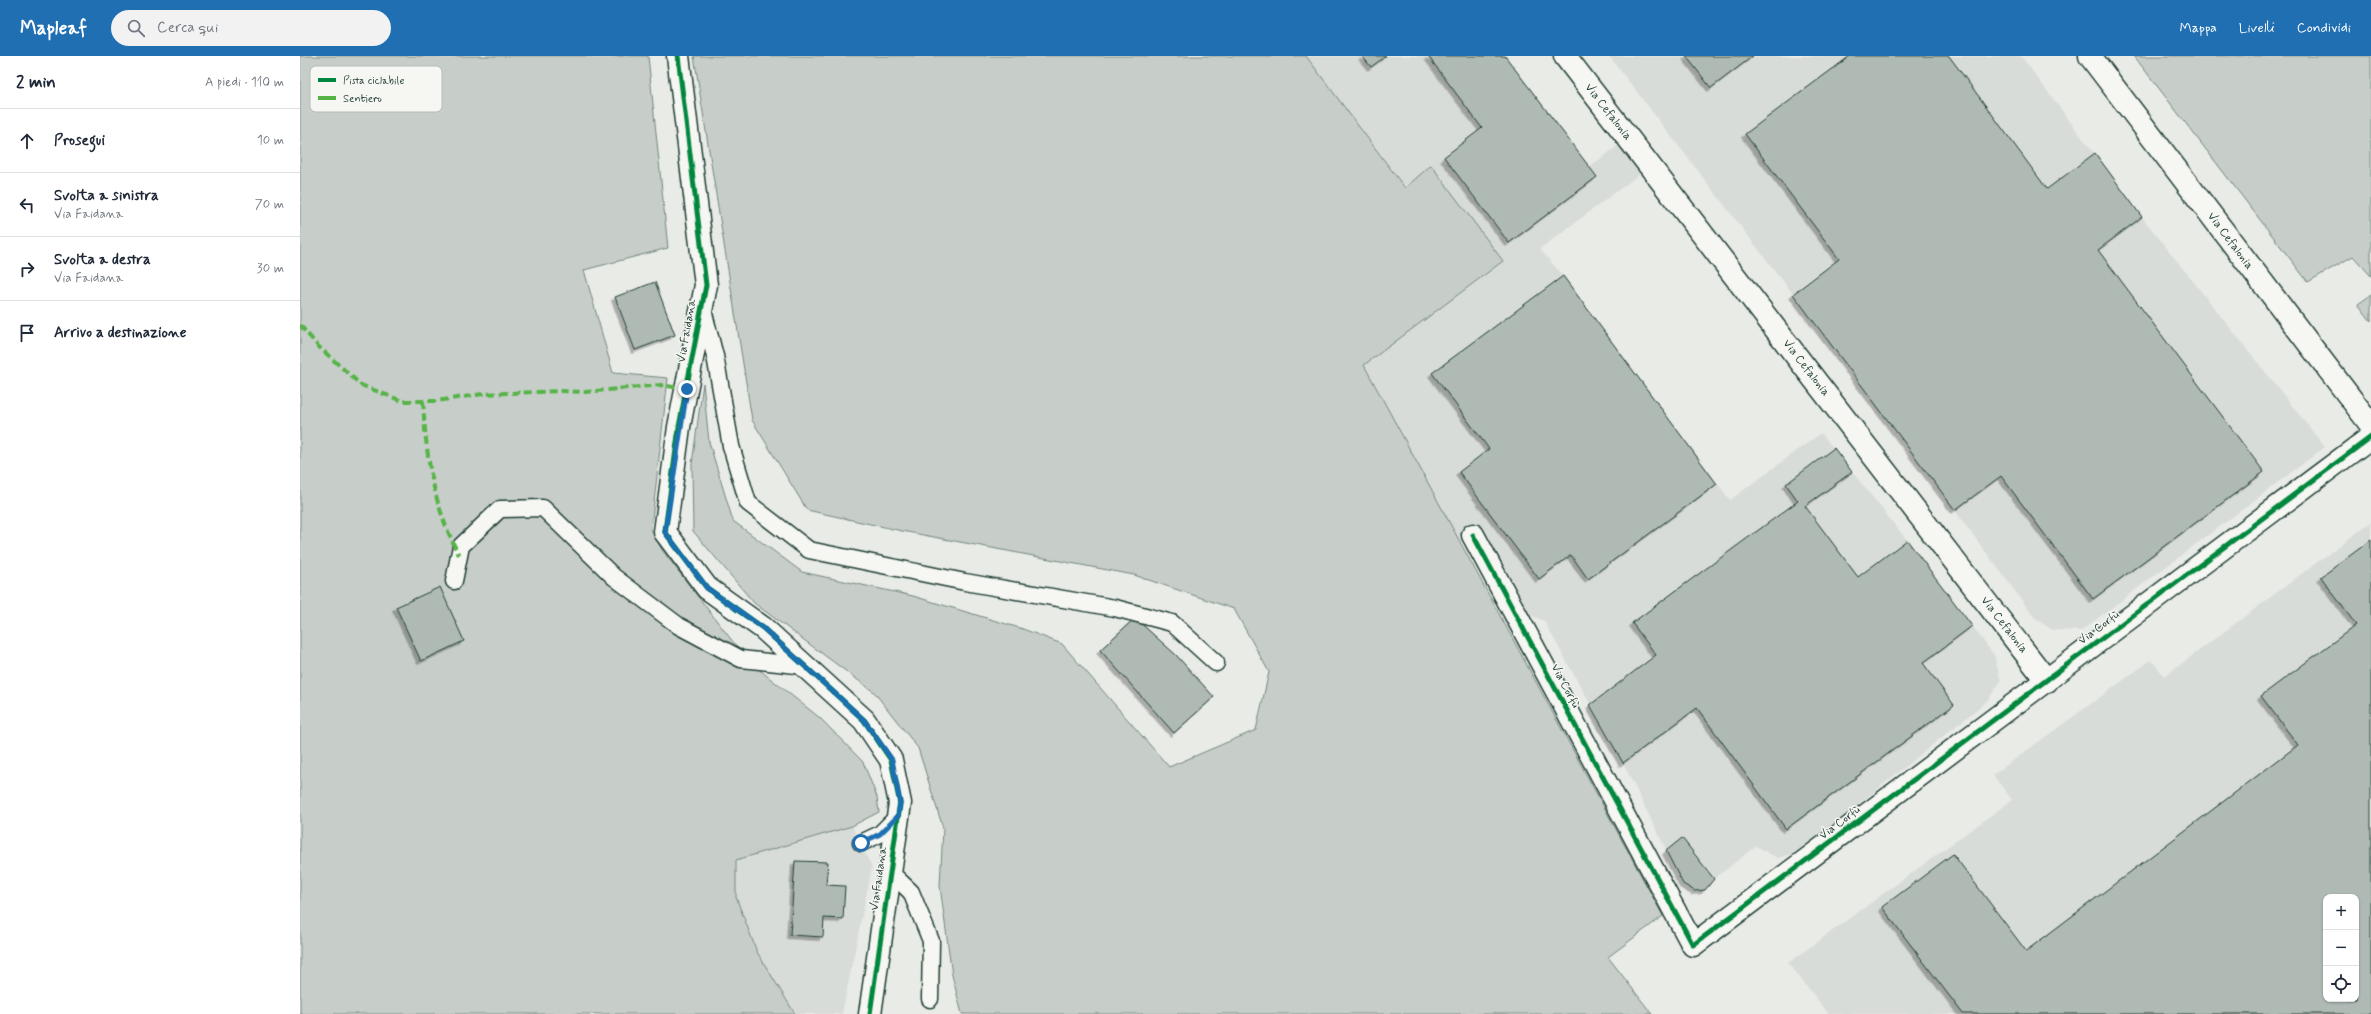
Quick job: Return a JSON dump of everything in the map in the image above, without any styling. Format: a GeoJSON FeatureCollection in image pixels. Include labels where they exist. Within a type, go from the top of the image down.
{"type":"FeatureCollection","features":[{"type":"Feature","properties":{"kind":"street","name":"Via Faidana"},"geometry":{"type":"LineString","coordinates":[[678,56],[706,285],[679,427],[665,532],[707,588],[763,628],[864,720],[892,760],[900,803],[870,1014]]}},
{"type":"Feature","properties":{"kind":"street","name":"Via Cefalonia"},"geometry":{"type":"LineString","coordinates":[[1565,56],[2047,681]]}},
{"type":"Feature","properties":{"kind":"street","name":"Via Cefalonia"},"geometry":{"type":"LineString","coordinates":[[2090,56],[2371,425]]}},
{"type":"Feature","properties":{"kind":"street","name":"Via Corfù"},"geometry":{"type":"LineString","coordinates":[[1473,535],[1693,945],[2371,437]]}},
{"type":"Feature","properties":{"kind":"lane"},"geometry":{"type":"LineString","coordinates":[[702,307],[715,356],[731,446],[748,503],[808,550],[965,582],[1115,608],[1172,623],[1216,663]]}},
{"type":"Feature","properties":{"kind":"lane"},"geometry":{"type":"LineString","coordinates":[[454,581],[461,546],[500,509],[543,508],[614,577],[679,626],[740,659],[805,666]]}},
{"type":"Feature","properties":{"kind":"lane"},"geometry":{"type":"LineString","coordinates":[[861,843],[880,834],[898,816]]}},
{"type":"Feature","properties":{"kind":"lane"},"geometry":{"type":"LineString","coordinates":[[890,872],[911,892],[931,941],[930,999]]}},
{"type":"Feature","properties":{"kind":"shaded area"},"geometry":{"type":"Polygon","coordinates":[[[300,56],[648,56],[668,248],[584,270],[613,373],[668,378],[651,529],[662,550],[747,660],[820,718],[863,762],[877,797],[879,812],[852,826],[736,860],[736,897],[757,952],[795,1014],[300,1014],[300,56]]]}},
{"type":"Feature","properties":{"kind":"shaded area"},"geometry":{"type":"Polygon","coordinates":[[[694,56],[1306,56],[1405,188],[1431,165],[1503,261],[1364,365],[1663,916],[1608,957],[1652,1014],[962,1014],[952,975],[940,886],[943,828],[918,748],[874,692],[754,603],[693,531],[692,464],[703,383],[709,442],[733,521],[802,572],[913,596],[1023,629],[1062,644],[1169,767],[1256,730],[1269,672],[1234,609],[1134,575],[902,531],[807,510],[752,420],[694,56]]]}},
{"type":"Feature","properties":{"kind":"shaded area"},"geometry":{"type":"Polygon","coordinates":[[[1306,56],[1505,56],[1589,167],[1619,145],[1640,174],[1540,249],[1563,276],[1730,500],[1821,433],[1907,540],[1994,655],[2001,681],[1987,701],[1798,853],[1777,858],[1756,846],[1714,879],[1705,890],[1695,891],[1683,884],[1623,763],[1544,621],[1528,614],[1483,531],[1460,542],[1364,364],[1503,261],[1431,166],[1406,188],[1306,56]]]}},
{"type":"Feature","properties":{"kind":"shaded area"},"geometry":{"type":"Polygon","coordinates":[[[1609,56],[2021,56],[2142,217],[2325,447],[2081,631],[2052,630],[2035,618],[1793,294],[1609,56]]]}},
{"type":"Feature","properties":{"kind":"shaded area"},"geometry":{"type":"Polygon","coordinates":[[[2134,56],[2371,56],[2371,276],[2353,256],[2308,282],[2134,56]]]}},
{"type":"Feature","properties":{"kind":"shaded area"},"geometry":{"type":"Polygon","coordinates":[[[2371,295],[2371,321],[2358,304],[2371,295]]]}},
{"type":"Feature","properties":{"kind":"shaded area"},"geometry":{"type":"Polygon","coordinates":[[[2371,522],[2371,1014],[1829,1014],[1788,963],[2012,800],[1993,775],[2151,660],[2165,676],[2371,522]]]}},
{"type":"Feature","properties":{"kind":"shaded area"},"geometry":{"type":"Polygon","coordinates":[[[852,826],[872,867],[842,1014],[795,1014],[757,952],[736,897],[736,860],[852,826]]]}},
{"type":"Feature","properties":{"kind":"building"},"geometry":{"type":"Polygon","coordinates":[[[1362,56],[1386,56],[1371,67],[1362,56]]]}},
{"type":"Feature","properties":{"kind":"building"},"geometry":{"type":"Polygon","coordinates":[[[1428,56],[1505,56],[1597,177],[1509,243],[1444,157],[1482,128],[1428,56]]]}},
{"type":"Feature","properties":{"kind":"building"},"geometry":{"type":"Polygon","coordinates":[[[1686,56],[1753,56],[1711,88],[1686,56]]]}},
{"type":"Feature","properties":{"kind":"building"},"geometry":{"type":"Polygon","coordinates":[[[1850,56],[1949,56],[2047,189],[2095,153],[2142,217],[2098,250],[2264,472],[2093,599],[2001,476],[1955,510],[1793,294],[1839,259],[1745,134],[1850,56]]]}},
{"type":"Feature","properties":{"kind":"building"},"geometry":{"type":"Polygon","coordinates":[[[1563,276],[1717,484],[1588,579],[1571,555],[1539,579],[1459,472],[1489,449],[1432,373],[1563,276]]]}},
{"type":"Feature","properties":{"kind":"building"},"geometry":{"type":"Polygon","coordinates":[[[655,282],[675,335],[635,350],[615,297],[655,282]]]}},
{"type":"Feature","properties":{"kind":"building"},"geometry":{"type":"Polygon","coordinates":[[[1834,448],[1852,472],[1805,506],[1858,577],[1907,540],[1972,626],[1923,663],[1954,705],[1786,829],[1697,708],[1623,763],[1590,705],[1656,655],[1632,623],[1798,501],[1786,484],[1834,448]]]}},
{"type":"Feature","properties":{"kind":"building"},"geometry":{"type":"Polygon","coordinates":[[[2371,540],[2371,1014],[1963,1014],[1882,907],[1953,854],[2026,951],[2298,745],[2261,696],[2356,625],[2321,577],[2371,540]]]}},
{"type":"Feature","properties":{"kind":"building"},"geometry":{"type":"Polygon","coordinates":[[[440,587],[464,641],[421,661],[396,607],[440,587]]]}},
{"type":"Feature","properties":{"kind":"building"},"geometry":{"type":"Polygon","coordinates":[[[1135,618],[1176,655],[1214,697],[1174,733],[1100,650],[1135,618]]]}},
{"type":"Feature","properties":{"kind":"building"},"geometry":{"type":"Polygon","coordinates":[[[1682,838],[1714,879],[1705,890],[1695,891],[1683,884],[1666,851],[1682,838]]]}},
{"type":"Feature","properties":{"kind":"building"},"geometry":{"type":"Polygon","coordinates":[[[795,861],[828,862],[826,885],[845,886],[843,919],[824,918],[823,937],[790,935],[795,861]]]}},
{"type":"Feature","properties":{"kind":"marked path"},"geometry":{"type":"LineString","coordinates":[[300,325],[318,346],[361,385],[402,401],[437,401],[483,394],[561,391],[585,392],[661,385],[687,389]]}},
{"type":"Feature","properties":{"kind":"marked path"},"geometry":{"type":"LineString","coordinates":[[423,401],[426,442],[432,480],[443,518],[459,555]]}},
{"type":"Feature","properties":{"kind":"cycle path"},"geometry":{"type":"LineString","coordinates":[[678,56],[706,285],[679,427],[665,532],[707,588],[763,628],[864,720],[891,760],[900,803],[870,1014]]}},
{"type":"Feature","properties":{"kind":"cycle path"},"geometry":{"type":"LineString","coordinates":[[1473,535],[1693,945],[2371,437]]}},
{"type":"Feature","properties":{"kind":"route"},"geometry":{"type":"LineString","coordinates":[[687,389],[679,427],[665,532],[707,588],[763,628],[864,720],[892,760],[900,803],[898,816],[880,834],[861,843]]}}]}
